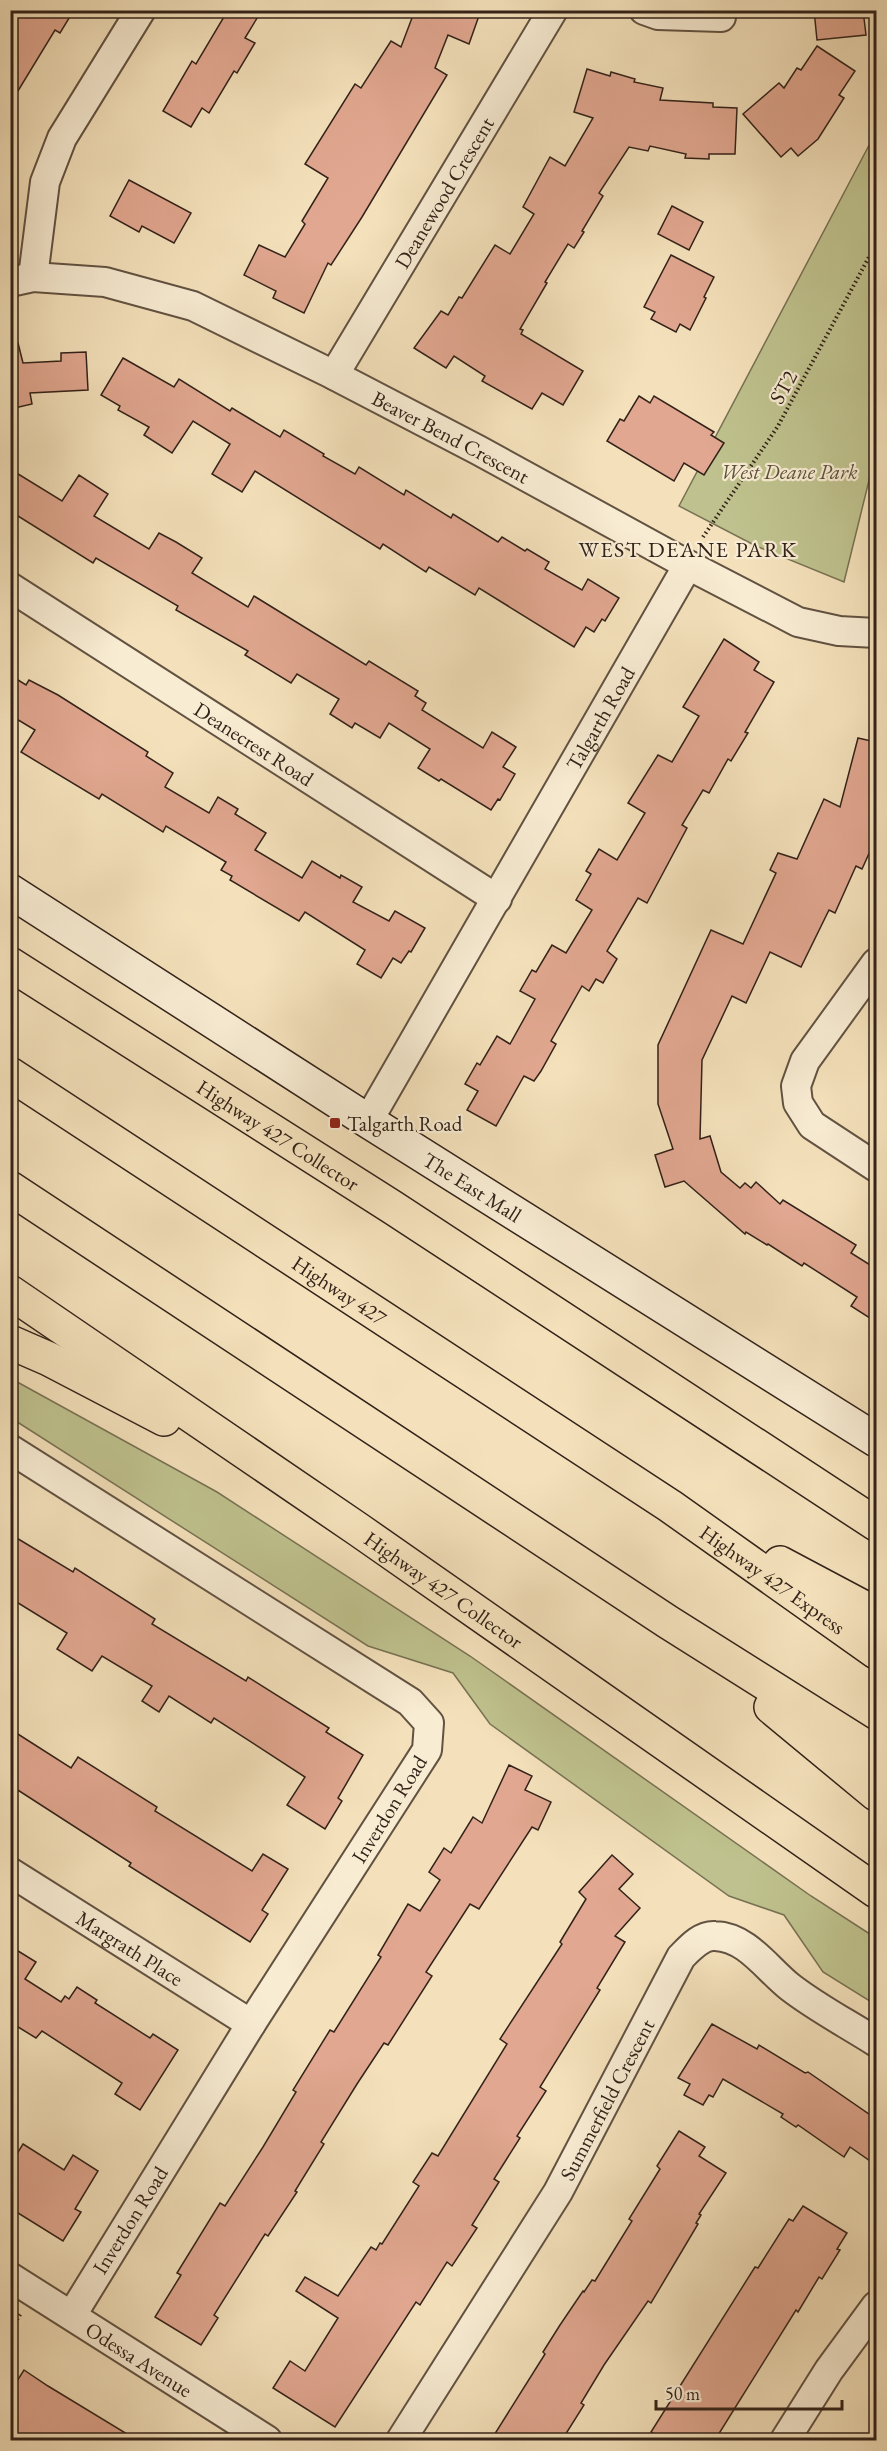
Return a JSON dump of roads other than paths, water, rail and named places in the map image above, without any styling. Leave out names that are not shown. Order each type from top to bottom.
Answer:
[{"type":"highway","name":"Highway 427 Collector","points":[[10,964],[392,1207],[876,1524]]},
{"type":"highway","name":"Highway 427","points":[[10,1074],[670,1506]]},
{"type":"highway","points":[[10,1188],[668,1622],[876,1753]]},
{"type":"highway","name":"Highway 427 Collector","points":[[10,1292],[358,1530],[876,1891]]},
{"type":"highway","points":[[10,1342],[132,1401],[358,1530]]},
{"type":"highway","points":[[670,1506],[876,1614]]},
{"type":"highway","name":"Highway 427 Express","points":[[670,1506],[876,1652]]},
{"type":"highway","points":[[668,1622],[876,1794]]},
{"type":"main road","name":"The East Mall","points":[[10,891],[369,1121],[876,1440]]},
{"type":"street","points":[[22,280],[45,182],[62,138],[141,10]]},
{"type":"street","name":"Deanewood Crescent","points":[[334,375],[553,10]]},
{"type":"street","points":[[644,10],[658,15],[721,17]]},
{"type":"street","name":"Beaver Bend Crescent","points":[[22,280],[105,282],[193,306],[334,375],[478,450],[688,565],[798,622],[839,631],[876,633]]},
{"type":"street","name":"Talgarth Road","points":[[369,1121],[688,565]]},
{"type":"street","name":"Deanecrest Road","points":[[10,587],[497,899]]},
{"type":"street","points":[[876,963],[805,1061],[796,1086],[798,1103],[812,1125],[876,1167]]},
{"type":"street","name":"Inverdon Road","points":[[10,1449],[410,1702],[429,1723],[427,1750],[251,2024],[72,2315]]},
{"type":"street","name":"Margrath Place","points":[[10,1872],[251,2024]]},
{"type":"street","name":"Summerfield Crescent","points":[[401,2440],[558,2192],[681,1957],[696,1943],[712,1935],[728,1937],[754,1954],[790,1987],[876,2043]]},
{"type":"street","name":"Odessa Avenue","points":[[10,2277],[267,2440]]},
{"type":"street","points":[[786,2440],[829,2370],[876,2306]]},
{"type":"place","name":"Talgarth Road","points":[[335,1123]]},
{"type":"district","name":"WEST DEANE PARK","points":[[688,549]]},
{"type":"park label","name":"West Deane Park","points":[[789,471]]}]
